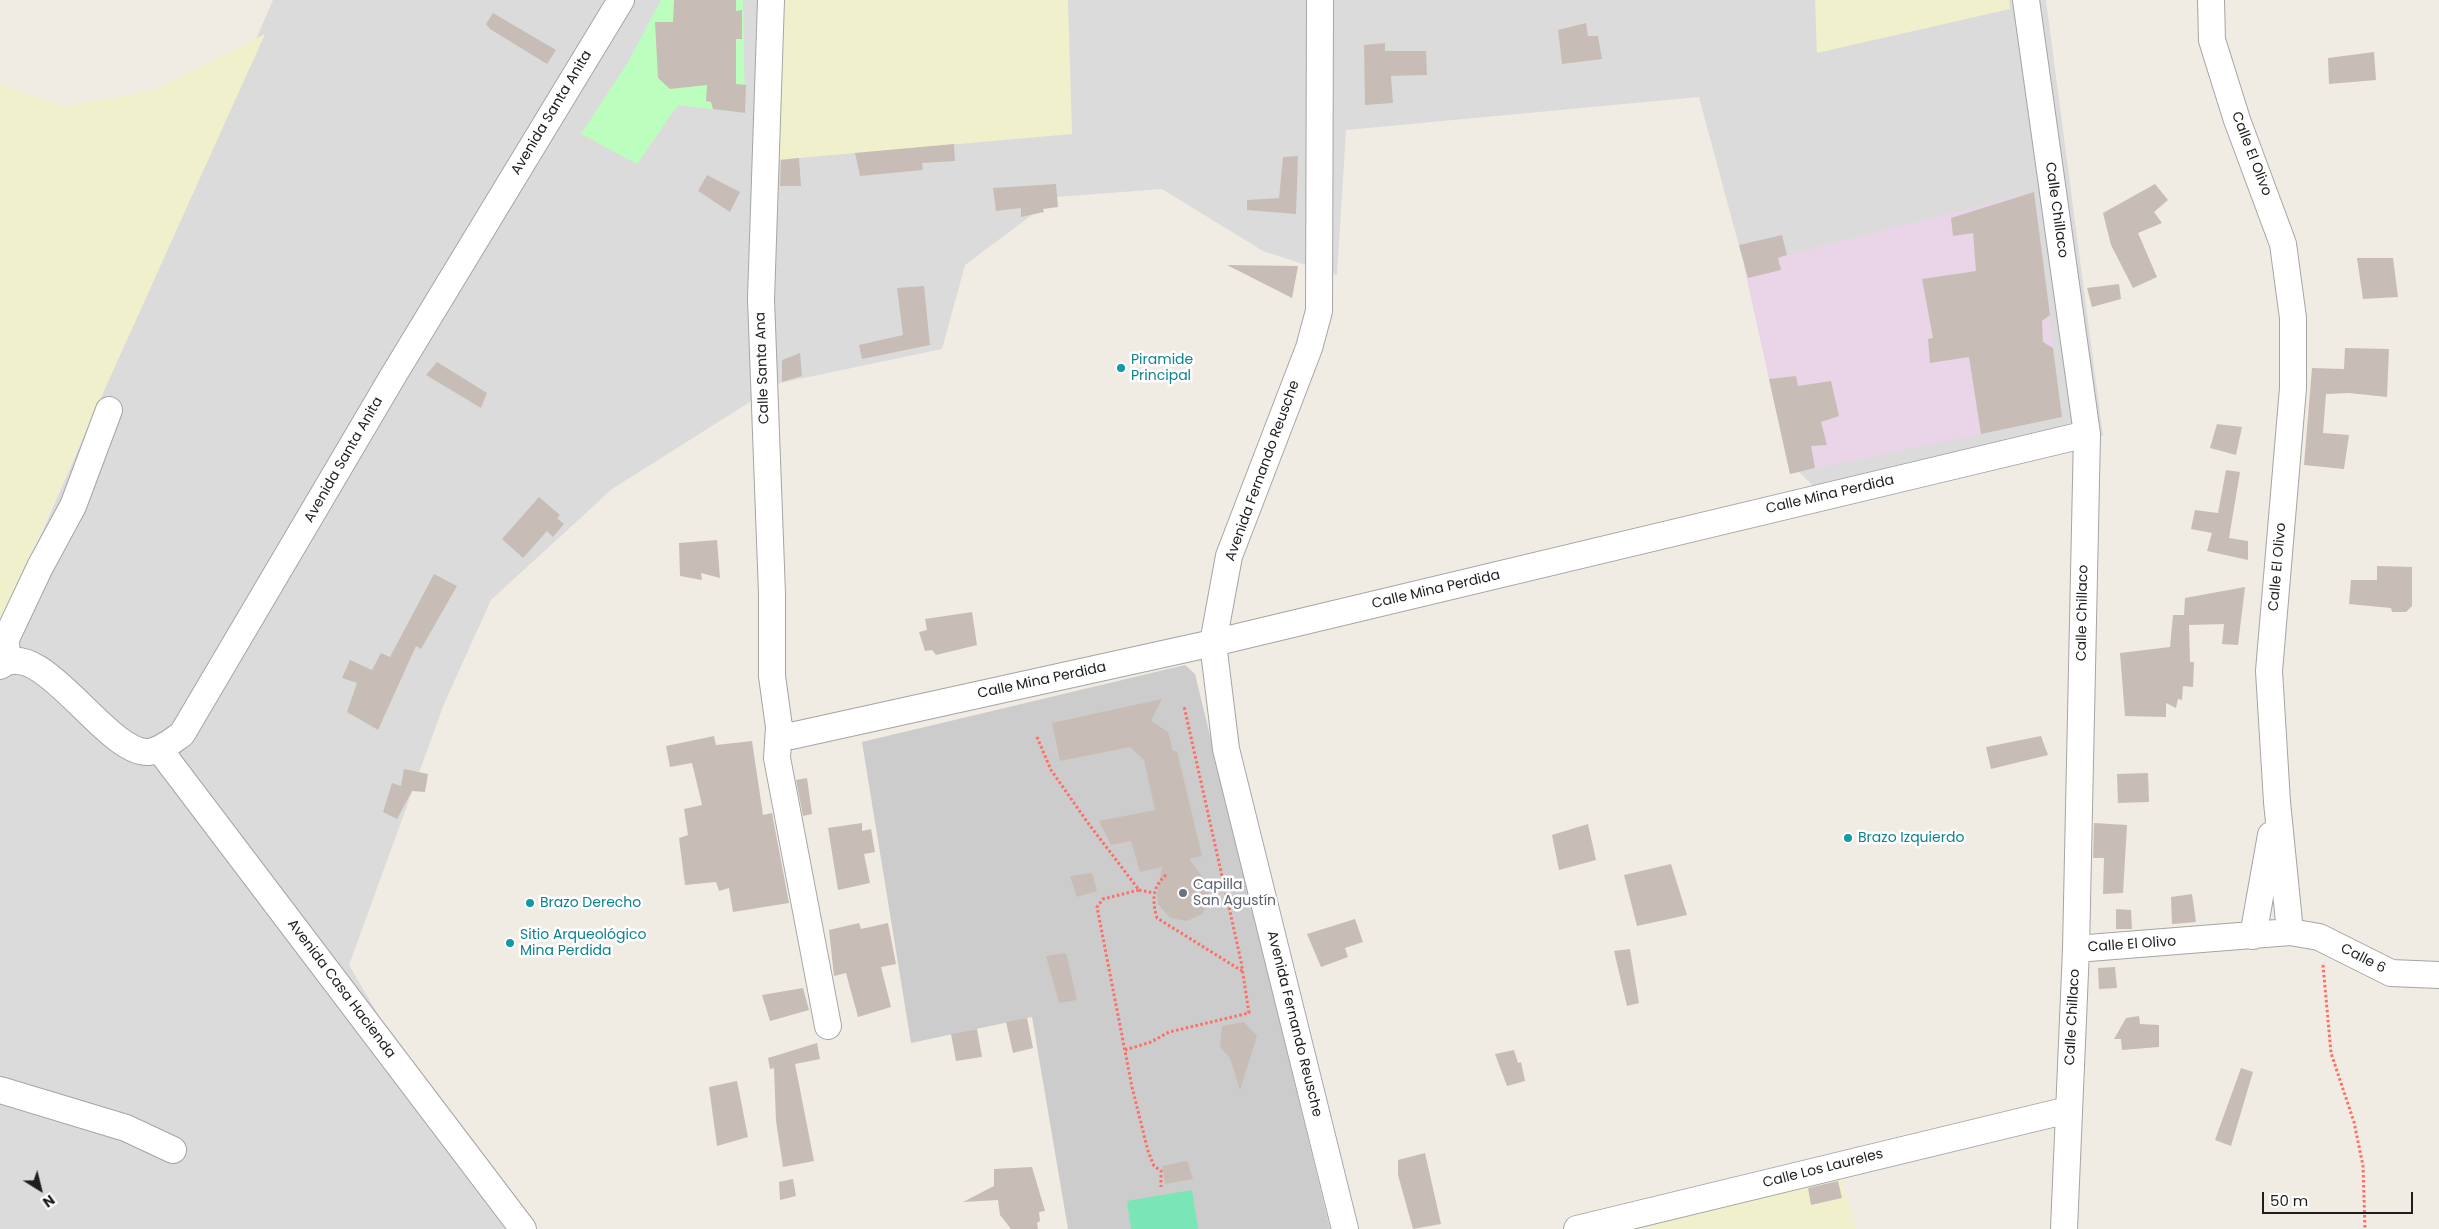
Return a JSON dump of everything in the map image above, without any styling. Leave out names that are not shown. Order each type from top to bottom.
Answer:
[{"type":"street","name":"Avenida Santa Anita","points":[[158,749],[182,734],[190,722],[398,368],[621,0]]},
{"type":"street","name":"Calle Santa Ana","points":[[771,0],[761,299],[772,594],[772,676],[782,730],[777,758],[828,1026]]},
{"type":"street","name":"Avenida Fernando Reusche","points":[[1320,0],[1319,310],[1309,348],[1229,556],[1214,643],[1226,749],[1345,1229]]},
{"type":"street","name":"Calle Chillaco","points":[[2026,0],[2087,434],[2076,949],[2064,1229]]},
{"type":"street","name":"Calle El Olivo","points":[[2076,949],[2290,932],[2277,802],[2269,671],[2293,388],[2293,318],[2284,244],[2237,120],[2212,40],[2211,0]]},
{"type":"street","points":[[110,410],[73,506],[40,567],[6,639],[2,659],[21,660],[37,667],[114,735],[136,749],[147,752],[158,749]]},
{"type":"street","name":"Calle Mina Perdida","points":[[782,730],[791,736],[1214,643],[2087,434]]},
{"type":"street","name":"Avenida Casa Hacienda","points":[[158,749],[523,1229]]},
{"type":"street","points":[[2253,936],[2277,802]]},
{"type":"street","name":"Calle 6","points":[[2290,932],[2319,937],[2391,973],[2439,975]]},
{"type":"street","points":[[0,1090],[126,1128],[173,1150]]},
{"type":"street","name":"Calle Los Laureles","points":[[1577,1229],[2068,1110]]},
{"type":"path","points":[[1125,1050],[1151,1042],[1169,1032],[1249,1013],[1242,971],[1184,706]]},
{"type":"path","points":[[1037,737],[1051,770],[1088,823],[1139,890]]},
{"type":"path","points":[[1166,875],[1159,881],[1154,892],[1154,906],[1157,918],[1242,971]]},
{"type":"path","points":[[1154,892],[1139,890],[1103,899],[1097,907],[1132,1087],[1148,1151],[1154,1166],[1161,1171],[1162,1188]]},
{"type":"path","points":[[2319,937],[2331,1053],[2354,1122],[2363,1166],[2365,1229]]},
{"type":"shaded area","points":[[273,0],[2046,0],[2103,436],[1836,508],[1800,473],[1699,97],[1346,130],[1337,275],[1263,251],[1162,189],[1056,197],[965,265],[942,349],[780,383],[612,489],[491,600],[444,704],[349,965],[505,1229],[0,1229],[0,630]]},
{"type":"shaded area","points":[[2034,192],[2062,417],[1790,474],[1744,266]]},
{"type":"shaded area","points":[[1185,665],[1195,674],[1330,1229],[1068,1229],[1032,1017],[911,1043],[862,742]]},
{"type":"green space","points":[[661,0],[743,0],[745,113],[678,105],[637,164],[581,134],[628,62]]},
{"type":"green space","points":[[783,0],[1068,0],[1072,134],[776,160]]},
{"type":"green space","points":[[1815,0],[2009,0],[2010,9],[1817,53]]},
{"type":"green space","points":[[265,34],[2,617],[0,615],[0,84],[63,107],[155,90]]},
{"type":"green space","points":[[1839,1170],[1857,1229],[1650,1229],[1647,1219]]},
{"type":"green space","points":[[1192,1190],[1198,1229],[1131,1229],[1127,1201]]},
{"type":"building","points":[[674,0],[736,0],[736,11],[742,10],[742,39],[736,39],[736,84],[746,85],[745,113],[713,109],[711,102],[706,101],[707,85],[670,89],[658,78],[655,22],[673,22]]},
{"type":"building","points":[[493,13],[556,50],[547,64],[490,29],[486,24]]},
{"type":"building","points":[[1586,23],[1588,36],[1598,36],[1602,59],[1562,64],[1558,30]]},
{"type":"building","points":[[1385,43],[1385,51],[1426,51],[1427,75],[1391,76],[1393,103],[1365,105],[1364,45]]},
{"type":"building","points":[[2374,52],[2376,80],[2329,84],[2328,58]]},
{"type":"building","points":[[954,144],[955,161],[922,163],[923,170],[860,176],[855,153]]},
{"type":"building","points":[[1298,156],[1296,214],[1247,210],[1247,200],[1279,198],[1283,157]]},
{"type":"building","points":[[799,158],[801,186],[780,186],[781,160]]},
{"type":"building","points":[[707,175],[740,192],[730,212],[698,191]]},
{"type":"building","points":[[1056,184],[1058,207],[1043,209],[1044,212],[1021,217],[1021,208],[996,211],[993,188]]},
{"type":"building","points":[[2155,184],[2168,200],[2154,212],[2162,223],[2138,233],[2157,277],[2133,288],[2111,245],[2103,213]]},
{"type":"building","points":[[2034,192],[2050,315],[2042,321],[2043,342],[2053,348],[2062,417],[1981,434],[1969,357],[1930,363],[1928,339],[1933,338],[1922,279],[1976,271],[1973,233],[1953,236],[1951,218]]},
{"type":"building","points":[[1782,235],[1787,255],[1778,258],[1781,270],[1748,278],[1739,245]]},
{"type":"building","points":[[2357,258],[2393,258],[2398,297],[2363,299]]},
{"type":"building","points":[[1227,265],[1298,266],[1292,298]]},
{"type":"building","points":[[2119,284],[2121,299],[2092,307],[2087,288]]},
{"type":"building","points":[[924,286],[930,345],[862,359],[859,345],[903,335],[897,288]]},
{"type":"building","points":[[2345,348],[2389,349],[2387,397],[2349,393],[2326,394],[2323,433],[2349,435],[2344,469],[2304,465],[2312,368],[2344,369]]},
{"type":"building","points":[[800,353],[802,376],[782,382],[782,360]]},
{"type":"building","points":[[437,362],[487,393],[481,408],[426,375]]},
{"type":"building","points":[[1796,376],[1798,386],[1831,381],[1839,416],[1821,422],[1827,445],[1811,446],[1815,468],[1790,474],[1769,379]]},
{"type":"building","points":[[2217,424],[2242,427],[2236,455],[2210,448]]},
{"type":"building","points":[[2226,470],[2240,472],[2229,538],[2248,541],[2248,560],[2207,551],[2212,533],[2191,529],[2195,510],[2218,513]]},
{"type":"building","points":[[539,497],[560,515],[557,518],[564,524],[553,537],[547,531],[523,558],[502,539]]},
{"type":"building","points":[[717,540],[720,578],[701,573],[702,580],[680,576],[679,543]]},
{"type":"building","points":[[2377,566],[2412,567],[2412,606],[2406,612],[2392,612],[2391,608],[2349,604],[2351,580],[2377,580]]},
{"type":"building","points":[[434,574],[457,586],[421,649],[416,646],[378,730],[347,712],[357,683],[342,678],[350,660],[372,670],[381,653],[390,657]]},
{"type":"building","points":[[2245,587],[2238,645],[2222,644],[2224,624],[2189,625],[2190,662],[2194,662],[2193,687],[2183,686],[2182,700],[2178,699],[2176,708],[2166,703],[2166,717],[2125,716],[2120,653],[2170,647],[2173,615],[2184,615],[2185,598]]},
{"type":"building","points":[[972,612],[977,645],[936,655],[932,650],[925,651],[919,632],[927,630],[925,619]]},
{"type":"building","points":[[1162,699],[1151,721],[1168,732],[1173,751],[1177,751],[1202,856],[1189,859],[1207,883],[1210,898],[1202,914],[1187,921],[1170,918],[1158,904],[1157,895],[1162,867],[1140,872],[1131,841],[1111,845],[1099,821],[1155,810],[1144,760],[1130,747],[1060,761],[1052,723]]},
{"type":"building","points":[[714,736],[716,745],[752,741],[763,815],[772,813],[789,903],[733,912],[729,888],[719,891],[716,882],[685,885],[679,838],[688,835],[684,809],[702,805],[692,763],[670,767],[666,746]]},
{"type":"building","points":[[2041,736],[2048,755],[1991,769],[1986,747]]},
{"type":"building","points":[[404,769],[428,774],[425,792],[412,791],[397,819],[383,812],[392,783],[401,786]]},
{"type":"building","points":[[2148,773],[2149,802],[2118,803],[2117,774]]},
{"type":"building","points":[[807,778],[812,814],[803,816],[796,780]]},
{"type":"building","points":[[862,823],[862,831],[871,829],[875,852],[864,854],[870,883],[838,890],[828,828]]},
{"type":"building","points":[[2094,823],[2127,825],[2123,893],[2103,894],[2104,858],[2093,858]]},
{"type":"building","points":[[1588,824],[1596,860],[1559,870],[1552,835]]},
{"type":"building","points":[[1671,864],[1687,915],[1637,926],[1624,875]]},
{"type":"building","points":[[1092,873],[1097,891],[1077,897],[1070,876]]},
{"type":"building","points":[[2192,894],[2196,922],[2172,924],[2171,897]]},
{"type":"building","points":[[2116,909],[2131,910],[2132,929],[2116,929]]},
{"type":"building","points":[[1355,919],[1363,942],[1345,948],[1348,957],[1321,967],[1307,934]]},
{"type":"building","points":[[859,923],[861,929],[888,923],[896,964],[881,967],[891,1007],[858,1017],[846,973],[834,976],[829,930]]},
{"type":"building","points":[[1630,949],[1639,1003],[1627,1006],[1614,951]]},
{"type":"building","points":[[1066,953],[1077,1000],[1059,1003],[1046,956]]},
{"type":"building","points":[[2115,967],[2117,988],[2099,989],[2098,968]]},
{"type":"building","points":[[803,988],[809,1010],[770,1021],[762,995]]},
{"type":"building","points":[[2139,1016],[2140,1024],[2159,1025],[2159,1047],[2122,1050],[2121,1039],[2114,1039],[2126,1018]]},
{"type":"building","points":[[1027,1018],[1033,1048],[1013,1053],[1006,1022]]},
{"type":"building","points":[[1244,1022],[1257,1036],[1240,1090],[1230,1058],[1220,1047],[1222,1026]]},
{"type":"building","points":[[977,1029],[982,1057],[956,1061],[951,1034]]},
{"type":"building","points":[[817,1043],[820,1059],[795,1064],[814,1161],[783,1167],[776,1121],[774,1068],[770,1069],[768,1058]]},
{"type":"building","points":[[1514,1050],[1518,1063],[1521,1062],[1525,1081],[1507,1086],[1495,1054]]},
{"type":"building","points":[[2241,1068],[2253,1072],[2231,1146],[2215,1140]]},
{"type":"building","points":[[737,1081],[748,1137],[717,1146],[709,1087]]},
{"type":"building","points":[[1425,1153],[1441,1224],[1413,1229],[1398,1175],[1398,1160]]},
{"type":"building","points":[[1187,1161],[1193,1179],[1165,1184],[1162,1166]]},
{"type":"building","points":[[1032,1167],[1045,1211],[1039,1212],[1040,1221],[1037,1223],[1038,1229],[1011,1229],[1000,1215],[998,1200],[963,1202],[994,1186],[994,1169]]},
{"type":"building","points":[[793,1179],[796,1196],[780,1200],[779,1182]]},
{"type":"building","points":[[1838,1181],[1842,1198],[1811,1205],[1808,1188]]},
{"type":"place","name":"Piramide Principal","points":[[1121,368]]},
{"type":"place","name":"Brazo Izquierdo","points":[[1848,838]]},
{"type":"place","name":"Capilla San Agustín","points":[[1183,893]]},
{"type":"place","name":"Brazo Derecho","points":[[530,903]]},
{"type":"place","name":"Sitio Arqueológico Mina Perdida","points":[[510,943]]}]
